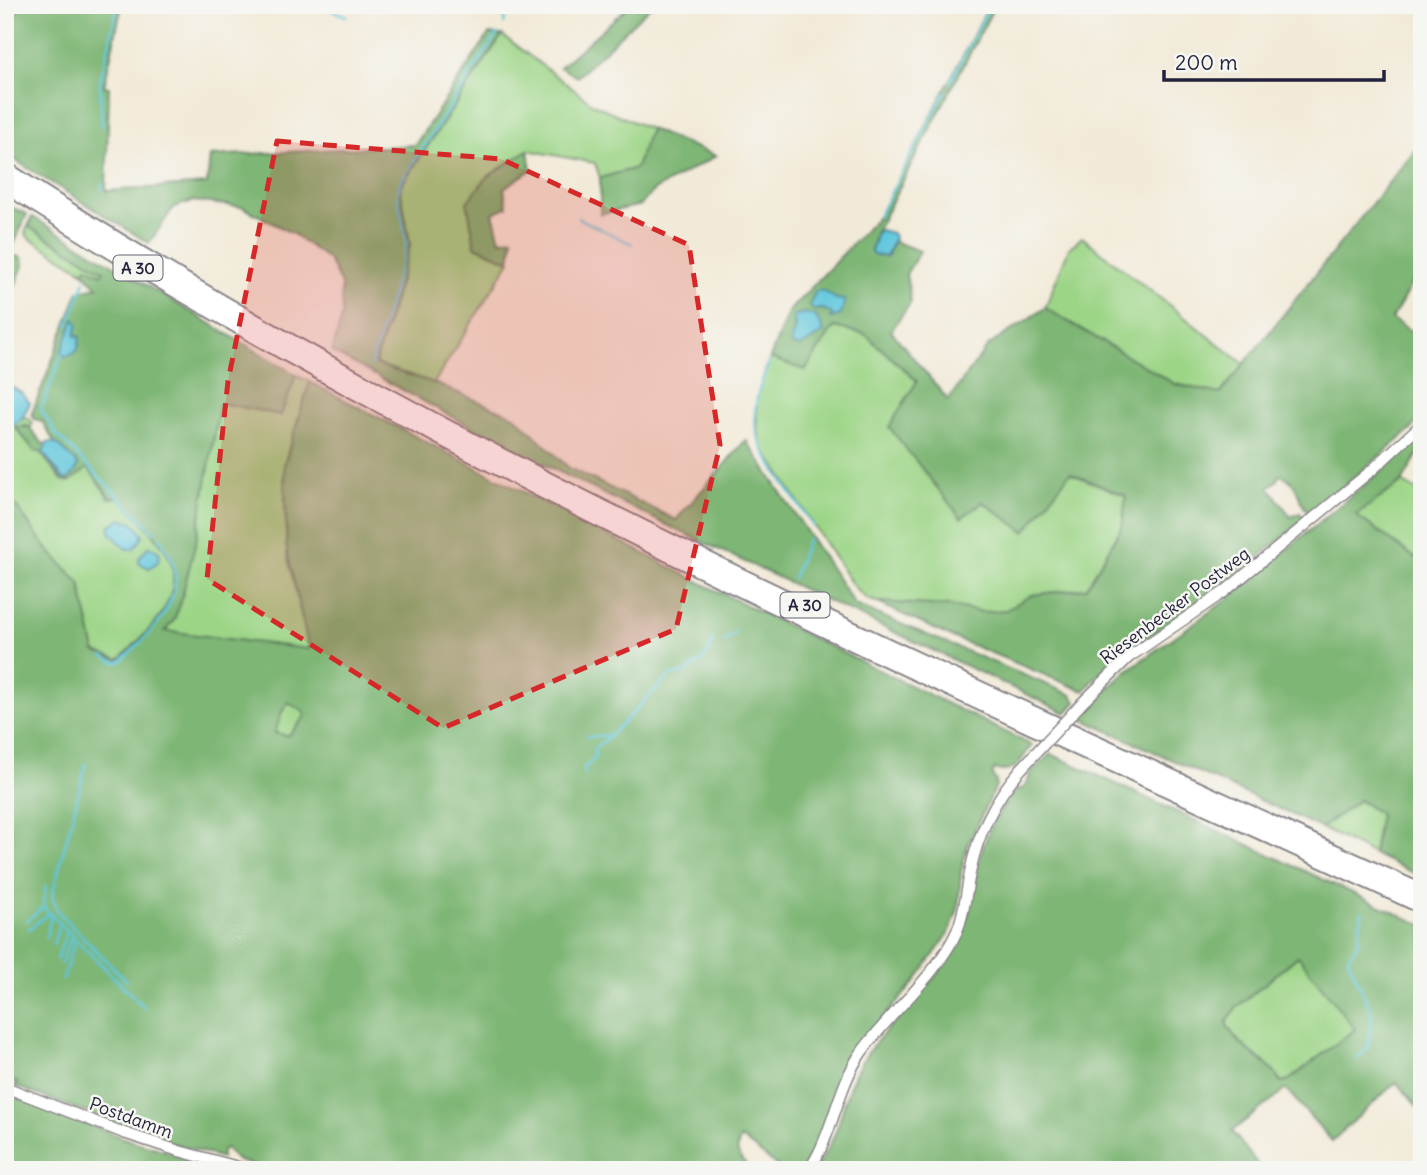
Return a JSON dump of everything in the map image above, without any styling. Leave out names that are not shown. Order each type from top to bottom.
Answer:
[{"type":"highway","points":[[5,163],[25,191],[5,198]]},
{"type":"highway","name":"A 30","points":[[5,169],[25,191]]},
{"type":"highway","name":"A 30","points":[[5,185],[25,191],[323,360],[581,496],[865,634],[1422,892]]},
{"type":"highway","name":"A 30","points":[[53,207],[147,274],[317,372],[569,505],[854,643],[1422,906]]},
{"type":"street","name":"Riesenbecker Postweg","points":[[809,1170],[827,1135],[850,1073],[861,1053],[952,942],[962,915],[979,835],[1010,782],[1081,704],[1129,657],[1224,592],[1372,470],[1422,424]]},
{"type":"street","name":"Postdamm","points":[[5,1087],[179,1152],[249,1170]]},
{"type":"highlighted area","points":[[277,141],[501,159],[689,245],[720,445],[676,629],[443,728],[207,579],[228,381]]},
{"type":"green space","points":[[23,5],[122,5],[104,86],[109,87],[106,191],[207,184],[210,156],[415,145],[489,34],[502,35],[400,187],[410,245],[375,364],[434,383],[515,416],[569,468],[676,520],[746,440],[855,605],[1072,695],[1076,702],[1066,713],[671,527],[499,442],[332,352],[342,316],[341,284],[328,259],[293,234],[243,207],[193,201],[174,207],[149,243],[18,162],[5,152],[5,22]]},
{"type":"green space","points":[[630,5],[652,5],[577,77],[560,67]]},
{"type":"green space","points":[[989,5],[995,5],[875,234],[871,251],[888,256],[893,241],[920,251],[906,274],[911,302],[891,331],[948,400],[988,346],[1045,308],[1175,384],[1220,394],[1422,141],[1422,265],[1392,319],[1422,338],[1422,414],[1412,429],[1311,514],[1306,510],[1291,482],[1279,475],[1277,481],[1269,487],[1291,517],[1300,513],[1305,519],[1203,603],[1181,619],[1146,637],[1103,670],[1084,691],[947,635],[876,602],[950,606],[983,612],[1006,610],[1032,595],[1086,588],[1122,527],[1126,496],[1070,473],[1025,532],[983,502],[961,518],[889,427],[917,381],[865,334],[834,327],[805,370],[770,358],[788,312],[879,216]]},
{"type":"green space","points":[[502,35],[593,104],[650,129],[636,168],[600,178],[595,163],[528,150],[487,177],[475,246],[510,261],[434,383],[375,364],[410,245],[400,187]]},
{"type":"green space","points":[[650,129],[716,156],[654,190],[641,205],[600,214],[600,178],[636,168]]},
{"type":"green space","points":[[528,150],[531,170],[504,188],[507,207],[493,213],[500,240],[513,238],[510,261],[475,246],[467,202],[487,177]]},
{"type":"green space","points":[[5,205],[27,214],[11,251],[5,252]]},
{"type":"green space","points":[[32,217],[29,227],[104,271],[102,274],[87,268],[84,271],[29,238],[25,233]]},
{"type":"green space","points":[[33,217],[296,375],[281,415],[220,403],[196,541],[181,601],[174,620],[165,631],[309,649],[287,552],[284,465],[310,382],[707,586],[1032,745],[1012,769],[995,769],[992,775],[996,786],[968,844],[961,872],[958,909],[949,933],[914,983],[849,1057],[822,1133],[802,1170],[782,1170],[741,1138],[737,1147],[739,1156],[752,1170],[271,1170],[238,1161],[225,1148],[222,1150],[222,1158],[123,1129],[14,1086],[18,1083],[5,1078],[5,491],[47,549],[80,583],[95,652],[119,660],[158,618],[166,606],[174,579],[169,556],[163,547],[119,497],[110,498],[88,468],[69,482],[62,480],[40,452],[35,451],[15,427],[29,427],[43,444],[54,442],[42,421],[34,419],[32,413],[79,291],[98,287],[80,269],[84,271],[87,267],[101,274],[104,271],[29,227]],"holes":[[[288,702],[304,712],[305,717],[288,736],[275,733]]]},
{"type":"green space","points":[[1082,237],[1244,364],[1220,394],[1175,384],[1045,308],[1069,248]]},
{"type":"green space","points":[[14,257],[22,257],[23,266],[5,309],[5,277]]},
{"type":"green space","points":[[834,327],[865,334],[917,381],[983,502],[1025,531],[1070,473],[1127,496],[1122,527],[1086,588],[1032,595],[1006,610],[983,612],[950,606],[876,602],[867,599],[854,587],[761,445],[756,410],[761,381],[770,358],[805,370]]},
{"type":"green space","points":[[296,375],[310,382],[284,465],[287,552],[310,650],[164,631],[174,620],[196,541],[220,402],[281,415]]},
{"type":"green space","points":[[27,417],[33,423],[30,429],[26,425],[15,427],[35,451],[40,452],[62,480],[69,482],[88,467],[109,498],[119,497],[149,529],[169,556],[174,579],[166,606],[149,630],[119,660],[95,652],[80,583],[47,549],[5,491],[5,423],[9,425]]},
{"type":"green space","points":[[1420,434],[1422,447],[1402,482],[1356,515],[1422,563],[1422,877],[1373,854],[1380,814],[1359,800],[1321,828],[1078,717],[1125,672],[1225,601],[1393,461]]},
{"type":"green space","points":[[1402,482],[1422,494],[1422,548],[1415,558],[1355,515]]},
{"type":"green space","points":[[288,702],[304,712],[305,717],[288,736],[275,733],[281,713]]},
{"type":"green space","points":[[1051,754],[1422,925],[1422,1112],[1396,1082],[1332,1141],[1286,1089],[1232,1131],[1262,1170],[814,1170],[833,1139],[861,1062],[938,973],[957,942],[968,914],[978,865],[988,835],[1009,798],[1016,790],[1024,788],[1029,774]],"holes":[[[1298,956],[1355,1029],[1289,1080],[1281,1082],[1269,1066],[1239,1041],[1226,1023],[1236,1008]]]},
{"type":"green space","points":[[1358,800],[1380,814],[1373,854],[1321,828]]},
{"type":"green space","points":[[1298,956],[1356,1029],[1289,1080],[1281,1082],[1269,1066],[1239,1041],[1226,1023],[1236,1008]]},
{"type":"green space","points":[[5,1093],[132,1141],[232,1170],[5,1170]]},
{"type":"water","points":[[880,230],[892,233],[894,238],[886,257],[871,251]]},
{"type":"water","points":[[820,290],[836,299],[845,300],[841,315],[831,318],[832,314],[824,309],[813,310],[810,304],[816,291]]},
{"type":"water","points":[[804,313],[816,316],[824,332],[800,347],[793,345],[791,341],[795,327],[793,316]]},
{"type":"water","points":[[74,319],[78,323],[75,336],[80,336],[79,344],[75,353],[65,356],[61,353]]},
{"type":"water","points":[[5,383],[23,394],[30,403],[21,420],[15,424],[5,421]]},
{"type":"water","points":[[47,443],[59,445],[78,464],[74,474],[65,480],[43,453]]},
{"type":"water","points":[[121,519],[132,522],[143,534],[133,549],[126,549],[111,534],[109,526]]},
{"type":"water","points":[[148,547],[160,553],[158,562],[149,568],[139,563],[139,558]]},
{"type":"waterway","points":[[102,127],[100,82],[118,5]]},
{"type":"waterway","points":[[320,5],[346,16]]},
{"type":"waterway","points":[[496,5],[505,20],[504,23]]},
{"type":"waterway","points":[[950,82],[990,5]]},
{"type":"waterway","points":[[371,365],[406,247],[399,199],[400,183],[497,34]]},
{"type":"waterway","points":[[878,217],[945,92]]},
{"type":"waterway","points":[[102,184],[102,189]]},
{"type":"waterway","points":[[578,218],[632,244]]},
{"type":"waterway","points":[[68,325],[85,281]]},
{"type":"waterway","points":[[62,354],[41,410],[57,435],[154,532]]},
{"type":"waterway","points":[[770,360],[756,406],[757,434],[774,468],[813,526]]},
{"type":"waterway","points":[[103,656],[120,662],[151,631],[168,606],[175,578],[172,560],[160,538]]},
{"type":"waterway","points":[[793,578],[808,539]]},
{"type":"waterway","points":[[724,641],[737,632]]},
{"type":"waterway","points":[[585,775],[584,768],[595,758],[594,748],[608,738],[669,676],[684,673],[701,662],[713,639]]},
{"type":"waterway","points":[[587,737],[611,735]]},
{"type":"waterway","points":[[86,764],[52,896],[57,911],[127,981]]},
{"type":"waterway","points":[[46,886],[43,902],[45,909],[145,1008]]},
{"type":"waterway","points":[[27,921],[43,907]]},
{"type":"waterway","points":[[1357,1059],[1368,1047],[1372,1014],[1348,959],[1358,941],[1362,912]]},
{"type":"waterway","points":[[29,929],[48,914]]},
{"type":"waterway","points":[[46,937],[51,917]]},
{"type":"waterway","points":[[53,944],[59,927]]},
{"type":"waterway","points":[[57,960],[66,933]]},
{"type":"waterway","points":[[61,964],[71,938]]},
{"type":"waterway","points":[[63,979],[75,940]]}]
